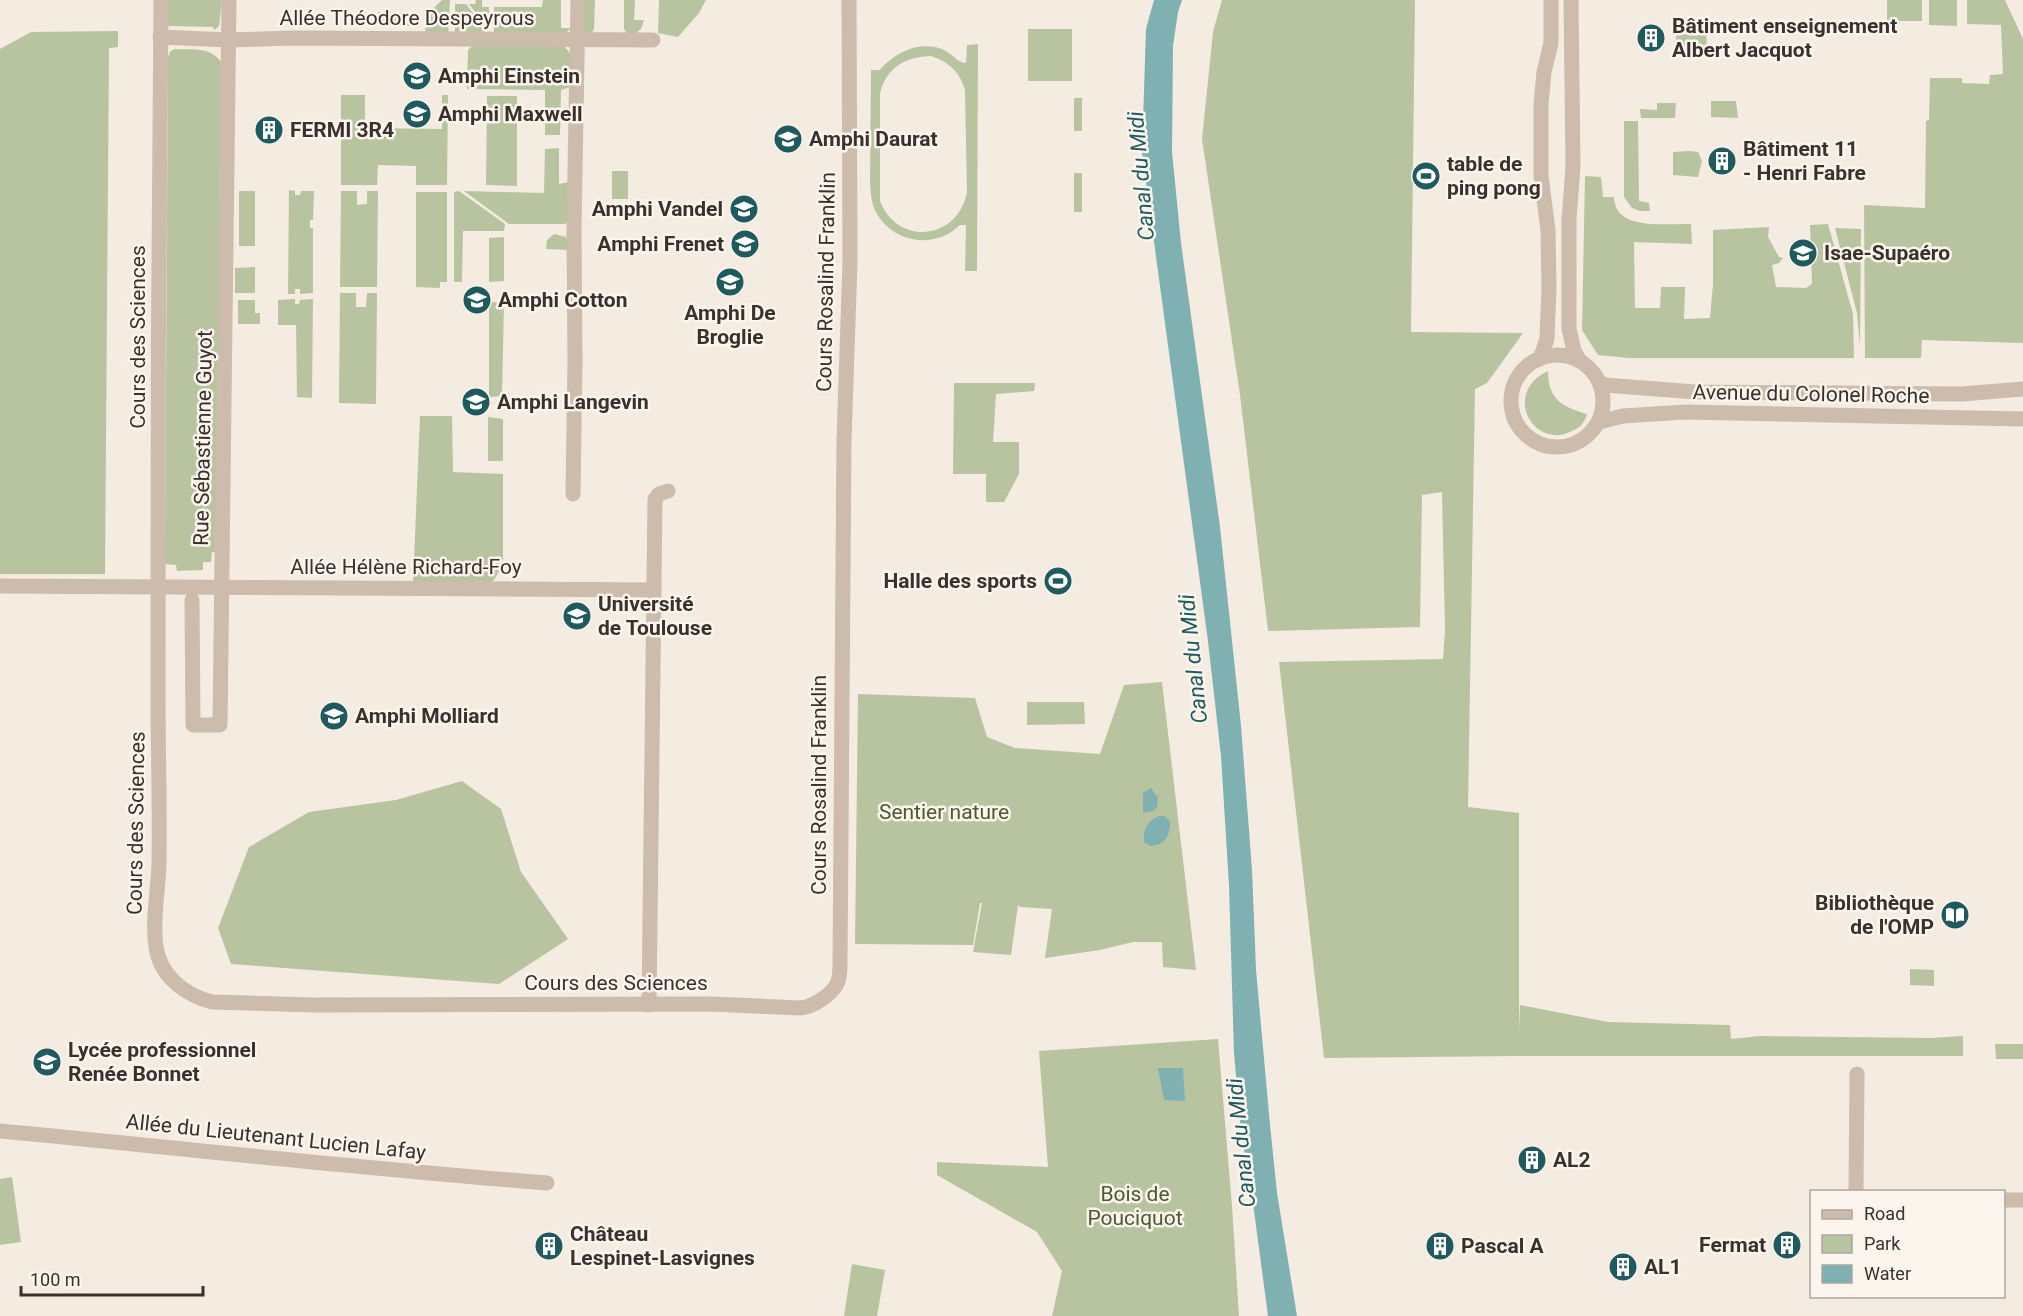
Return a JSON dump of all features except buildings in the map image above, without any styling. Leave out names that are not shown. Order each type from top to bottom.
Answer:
[{"type":"street","name":"Cours des Sciences","points":[[161,0],[157,586],[159,865],[156,948],[167,973],[183,990],[196,998],[212,1002],[314,1005],[711,1004],[800,1008],[825,997]]},
{"type":"street","name":"Rue Sébastienne Guyot","points":[[192,600],[193,725],[220,725],[229,0]]},
{"type":"street","points":[[573,494],[578,0]]},
{"type":"street","name":"Cours Rosalind Franklin","points":[[825,997],[838,983],[840,964],[843,492],[850,279],[849,0]]},
{"type":"street","points":[[1540,359],[1547,339],[1549,288],[1548,230],[1541,176],[1541,104],[1544,72],[1551,43],[1551,0]]},
{"type":"street","points":[[1571,0],[1573,156],[1569,219],[1569,329],[1574,351],[1599,382],[1604,404],[1599,422],[1587,437],[1570,446],[1542,445],[1523,432],[1515,419],[1512,410],[1512,391],[1520,374],[1540,359],[1562,355],[1580,361]]},
{"type":"street","name":"Allée Théodore Despeyrous","points":[[160,37],[228,40],[293,38],[653,40]]},
{"type":"street","name":"Avenue du Colonel Roche","points":[[1599,382],[1605,385],[1695,392],[1962,394],[2023,389]]},
{"type":"street","name":"Avenue du Colonel Roche","points":[[1599,422],[1623,416],[1685,412],[2023,419]]},
{"type":"street","points":[[649,1005],[654,499],[668,491]]},
{"type":"street","name":"Allée Hélène Richard-Foy","points":[[0,586],[654,590]]},
{"type":"street","points":[[1856,1190],[1857,1074]]},
{"type":"street","name":"Allée du Lieutenant Lucien Lafay","points":[[0,1131],[409,1172],[547,1183]]},
{"type":"street","points":[[2005,1200],[2023,1200]]},
{"type":"green space","points":[[168,0],[222,0],[219,26],[214,30],[213,27],[168,26]]},
{"type":"green space","points":[[442,0],[450,0],[448,35],[425,34],[426,16]]},
{"type":"green space","points":[[476,0],[482,0],[482,7],[489,7],[489,30],[469,4],[475,4]]},
{"type":"green space","points":[[543,0],[561,0],[561,28],[571,28],[567,32],[494,32],[494,7],[542,7]]},
{"type":"green space","points":[[581,0],[595,0],[594,29],[591,34],[585,35]]},
{"type":"green space","points":[[624,0],[635,0],[634,20],[644,20],[641,29],[634,35],[627,34],[624,29]]},
{"type":"green space","points":[[659,0],[706,0],[699,13],[678,37],[658,33]]},
{"type":"green space","points":[[1222,0],[1415,0],[1411,332],[1523,333],[1487,383],[1475,389],[1468,807],[1519,813],[1519,1031],[1520,1005],[1608,1022],[1730,1025],[1731,1039],[1760,1036],[1931,1038],[1963,1036],[1963,1056],[1324,1058],[1279,662],[1443,659],[1445,631],[1442,492],[1422,495],[1420,627],[1268,631],[1240,395],[1202,139],[1213,32]]},
{"type":"green space","points":[[1887,0],[1922,0],[1922,21],[1887,21]]},
{"type":"green space","points":[[1929,0],[1957,0],[1957,26],[1929,25]]},
{"type":"green space","points":[[1967,0],[2005,0],[2023,39],[2023,343],[1922,340],[1921,358],[1865,358],[1864,205],[1925,208],[1926,121],[1929,120],[1930,78],[1962,78],[1962,83],[1989,84],[1990,75],[2003,74],[2001,25],[1967,24]]},
{"type":"green space","points":[[455,4],[466,4],[486,30],[485,35],[455,35]]},
{"type":"green space","points":[[378,12],[410,13],[410,26],[378,25]]},
{"type":"green space","points":[[1676,27],[1706,29],[1707,53],[1676,53]]},
{"type":"green space","points":[[1028,29],[1072,29],[1072,81],[1028,81]]},
{"type":"green space","points":[[118,31],[118,47],[109,48],[105,574],[0,574],[0,49],[31,32]]},
{"type":"green space","points":[[978,44],[977,271],[965,271],[966,225],[960,225],[939,238],[915,240],[903,236],[892,231],[876,212],[872,202],[870,184],[871,70],[880,70],[893,58],[910,49],[928,46],[946,51],[960,62],[966,63],[967,45]],"holes":[[[922,57],[937,58],[957,73],[965,90],[967,192],[961,208],[952,220],[940,228],[927,232],[913,231],[900,226],[889,216],[880,201],[880,93],[887,76],[898,65]]]},
{"type":"green space","points":[[563,45],[570,53],[570,87],[561,90],[560,135],[545,135],[545,90],[467,89],[468,50],[472,46]]},
{"type":"green space","points":[[174,49],[206,51],[212,53],[221,62],[217,552],[212,552],[211,562],[203,562],[203,570],[177,571],[176,565],[165,564],[168,57]]},
{"type":"green space","points":[[341,95],[365,95],[365,128],[442,129],[442,95],[448,95],[447,185],[416,185],[416,166],[378,165],[377,185],[341,185]]},
{"type":"green space","points":[[487,96],[517,96],[517,186],[486,185]]},
{"type":"green space","points":[[1074,98],[1082,98],[1082,131],[1074,131]]},
{"type":"green space","points":[[1711,101],[1736,101],[1738,118],[1711,117]]},
{"type":"green space","points":[[1657,103],[1676,103],[1675,118],[1641,118],[1640,109],[1657,110]]},
{"type":"green space","points":[[1624,121],[1638,121],[1639,201],[1649,203],[1650,211],[1632,208],[1624,197]]},
{"type":"green space","points":[[559,148],[559,184],[569,182],[567,223],[509,224],[464,191],[544,193],[545,149]]},
{"type":"green space","points":[[1673,152],[1698,152],[1702,161],[1698,177],[1673,175]]},
{"type":"green space","points":[[612,171],[628,171],[628,199],[612,199]]},
{"type":"green space","points":[[1074,173],[1082,173],[1082,212],[1074,212]]},
{"type":"green space","points":[[1585,176],[1601,177],[1603,197],[1614,197],[1617,208],[1623,216],[1632,221],[1691,224],[1692,244],[1634,242],[1635,308],[1660,308],[1661,287],[1685,287],[1684,319],[1710,318],[1713,284],[1713,230],[1769,227],[1768,237],[1779,257],[1783,258],[1779,263],[1772,265],[1776,287],[1806,288],[1812,284],[1810,225],[1828,224],[1853,314],[1854,358],[1629,358],[1598,355],[1582,330]]},
{"type":"green space","points":[[289,190],[295,191],[295,195],[300,195],[301,191],[314,191],[313,220],[310,220],[310,228],[313,228],[313,293],[300,294],[300,289],[295,289],[295,294],[288,294]]},
{"type":"green space","points":[[239,191],[255,191],[255,246],[239,246]]},
{"type":"green space","points":[[341,191],[357,191],[357,205],[367,204],[367,191],[378,191],[377,287],[340,287]]},
{"type":"green space","points":[[459,191],[505,224],[504,231],[463,231],[462,282],[454,282],[454,192]]},
{"type":"green space","points":[[416,192],[447,192],[447,282],[440,282],[440,288],[416,287]]},
{"type":"green space","points":[[1835,228],[1861,229],[1860,346],[1857,313]]},
{"type":"green space","points":[[554,234],[566,237],[569,250],[546,249],[547,240]]},
{"type":"green space","points":[[504,237],[504,281],[489,282],[489,238]]},
{"type":"green space","points":[[255,267],[255,293],[235,293],[235,268]]},
{"type":"green space","points":[[340,293],[356,293],[356,307],[366,307],[367,293],[377,293],[376,404],[339,403]]},
{"type":"green space","points":[[295,299],[295,304],[299,304],[300,300],[313,299],[312,398],[297,397],[296,325],[278,325],[278,300]]},
{"type":"green space","points":[[238,300],[255,300],[255,313],[260,313],[260,324],[238,324]]},
{"type":"green space","points":[[489,302],[504,303],[502,396],[489,397]]},
{"type":"green space","points":[[1548,371],[1551,389],[1558,401],[1587,414],[1577,428],[1558,435],[1546,433],[1535,427],[1528,417],[1525,405],[1527,392],[1534,381]]},
{"type":"green space","points":[[954,383],[1035,383],[1034,391],[996,394],[993,442],[1019,442],[1019,474],[1004,502],[986,502],[986,474],[953,474]]},
{"type":"green space","points":[[420,416],[452,416],[453,472],[503,474],[503,559],[498,574],[488,586],[413,584]]},
{"type":"green space","points":[[488,417],[503,419],[503,461],[488,461]]},
{"type":"green space","name":"Sentier nature","points":[[1162,682],[1196,970],[1163,967],[1162,942],[1133,942],[1100,950],[1045,958],[1052,909],[1018,905],[1011,955],[973,952],[982,903],[980,903],[973,945],[855,944],[858,694],[975,698],[987,737],[1015,748],[1100,754],[1124,685]]},
{"type":"green space","points":[[1027,702],[1084,702],[1085,724],[1027,725]]},
{"type":"green space","points":[[462,781],[501,809],[521,872],[568,939],[499,984],[231,964],[218,928],[249,847],[309,812],[396,800]]},
{"type":"green space","points":[[1910,969],[1934,970],[1934,986],[1910,985]]},
{"type":"green space","name":"Bois de Pouciquot","points":[[1218,1039],[1239,1316],[1052,1316],[1062,1271],[1037,1232],[937,1175],[937,1162],[1048,1167],[1039,1051]]},
{"type":"green space","points":[[1995,1044],[2023,1044],[2023,1059],[1996,1059]]},
{"type":"green space","points":[[12,1177],[21,1242],[0,1245],[0,1179]]},
{"type":"green space","points":[[852,1264],[885,1270],[877,1316],[844,1316]]},
{"type":"water","points":[[1154,0],[1182,0],[1173,46],[1172,152],[1181,243],[1220,527],[1241,726],[1252,870],[1256,970],[1270,1125],[1277,1193],[1297,1316],[1268,1316],[1251,1188],[1241,1133],[1234,1053],[1229,885],[1221,756],[1208,641],[1142,153],[1146,29]]},
{"type":"water","points":[[1151,788],[1158,798],[1157,807],[1153,811],[1143,813],[1143,793]]},
{"type":"water","points":[[1165,816],[1170,821],[1169,830],[1163,842],[1150,846],[1144,842],[1145,829],[1151,820]]},
{"type":"water","points":[[1158,1068],[1183,1068],[1185,1101],[1164,1100]]},
{"type":"place","name":"Bâtiment enseignement Albert Jacquot","points":[[1651,38]]},
{"type":"place","name":"Amphi Einstein","points":[[417,76]]},
{"type":"place","name":"Amphi Maxwell","points":[[417,114]]},
{"type":"place","name":"FERMI 3R4","points":[[269,130]]},
{"type":"place","name":"Amphi Daurat","points":[[788,139]]},
{"type":"place","name":"Bâtiment 11 - Henri Fabre","points":[[1722,161]]},
{"type":"place","name":"table de ping pong","points":[[1426,176]]},
{"type":"place","name":"Amphi Vandel","points":[[744,209]]},
{"type":"place","name":"Amphi Frenet","points":[[745,244]]},
{"type":"place","name":"Isae-Supaéro","points":[[1803,253]]},
{"type":"place","name":"Amphi De Broglie","points":[[730,282]]},
{"type":"place","name":"Amphi Cotton","points":[[477,300]]},
{"type":"place","name":"Amphi Langevin","points":[[476,402]]},
{"type":"place","name":"Halle des sports","points":[[1058,581]]},
{"type":"place","name":"Université de Toulouse","points":[[577,616]]},
{"type":"place","name":"Amphi Molliard","points":[[334,716]]},
{"type":"place","name":"Bibliothèque de l'OMP","points":[[1955,915]]},
{"type":"place","name":"Lycée professionnel Renée Bonnet","points":[[47,1062]]},
{"type":"place","name":"AL2","points":[[1532,1160]]},
{"type":"place","name":"Fermat","points":[[1787,1245]]},
{"type":"place","name":"Château Lespinet-Lasvignes","points":[[549,1246]]},
{"type":"place","name":"Pascal A","points":[[1440,1246]]},
{"type":"place","name":"AL1","points":[[1623,1267]]},
{"type":"water label","name":"Canal du Midi","points":[[1141,176]]},
{"type":"water label","name":"Canal du Midi","points":[[1193,659]]},
{"type":"water label","name":"Canal du Midi","points":[[1241,1143]]}]
